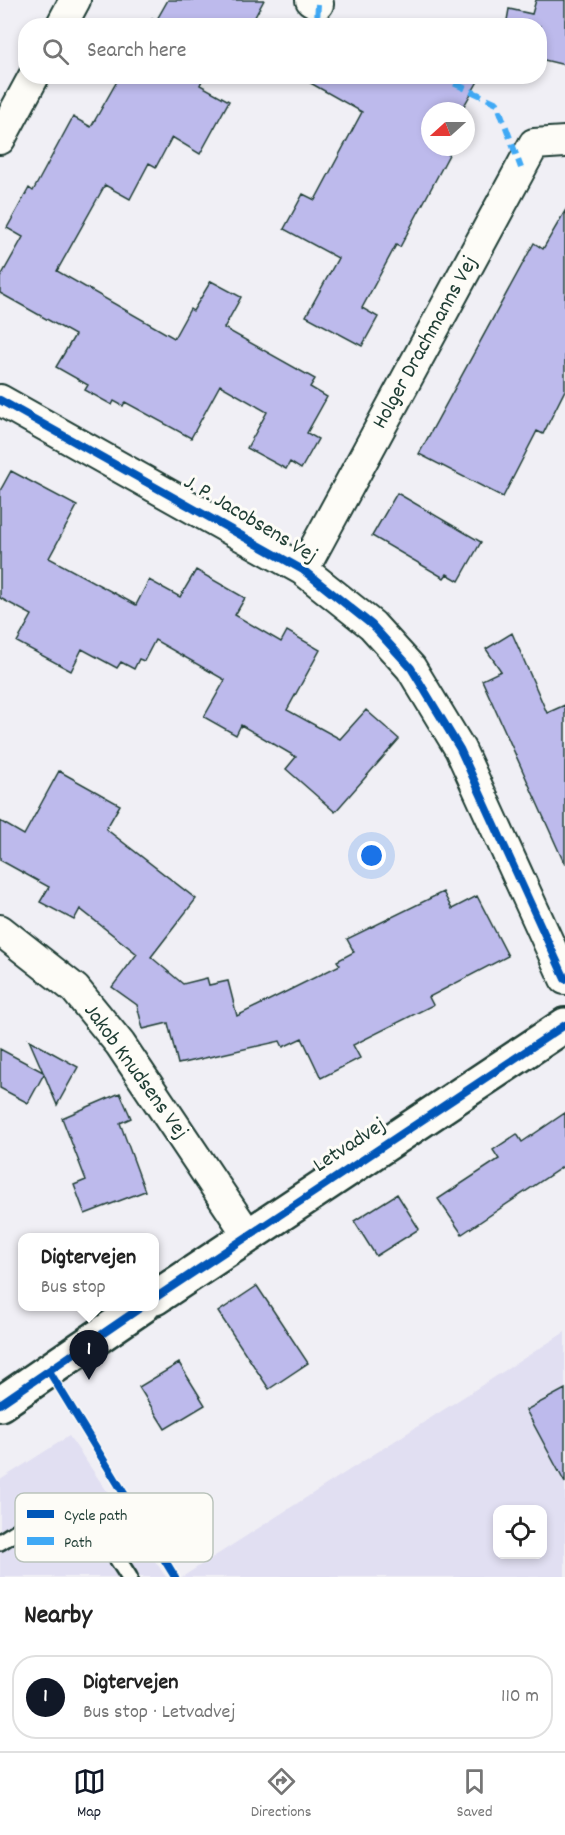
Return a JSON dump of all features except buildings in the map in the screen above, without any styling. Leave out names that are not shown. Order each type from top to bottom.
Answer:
[{"type":"street","points":[[0,139],[30,84]]},
{"type":"street","name":"Holger Drachmanns Vej","points":[[303,570],[534,144],[565,142]]},
{"type":"street","name":"J. P. Jacobsens Vej","points":[[0,400],[303,570],[372,625],[411,668],[460,749],[565,979]]},
{"type":"street","name":"Jakob Knudsens Vej","points":[[0,930],[75,989],[120,1044],[248,1235]]},
{"type":"street","name":"Letvadvej","points":[[159,1296],[565,1025]]},
{"type":"street","points":[[0,1404],[136,1311]]},
{"type":"lane","points":[[0,1542],[15,1532]]},
{"type":"lane","points":[[119,1562],[129,1577]]},
{"type":"shaded area","points":[[565,1332],[565,1577],[182,1577],[205,1562],[213,1562],[213,1557]]},
{"type":"shaded area","points":[[69,1436],[108,1493],[15,1493],[15,1562],[156,1562],[166,1577],[0,1577],[0,1480]]},
{"type":"marked path","points":[[317,18],[318,4]]},
{"type":"marked path","points":[[455,84],[497,103],[521,168]]},
{"type":"cycle path","points":[[0,400],[303,570],[372,625],[411,668],[460,749],[565,979]]},
{"type":"cycle path","points":[[159,1295],[565,1025]]},
{"type":"cycle path","points":[[0,1404],[136,1311]]},
{"type":"cycle path","points":[[49,1371],[124,1493]]},
{"type":"cycle path","points":[[166,1562],[175,1577]]},
{"type":"place","name":"Digtervejen","points":[[89,1380]]}]
